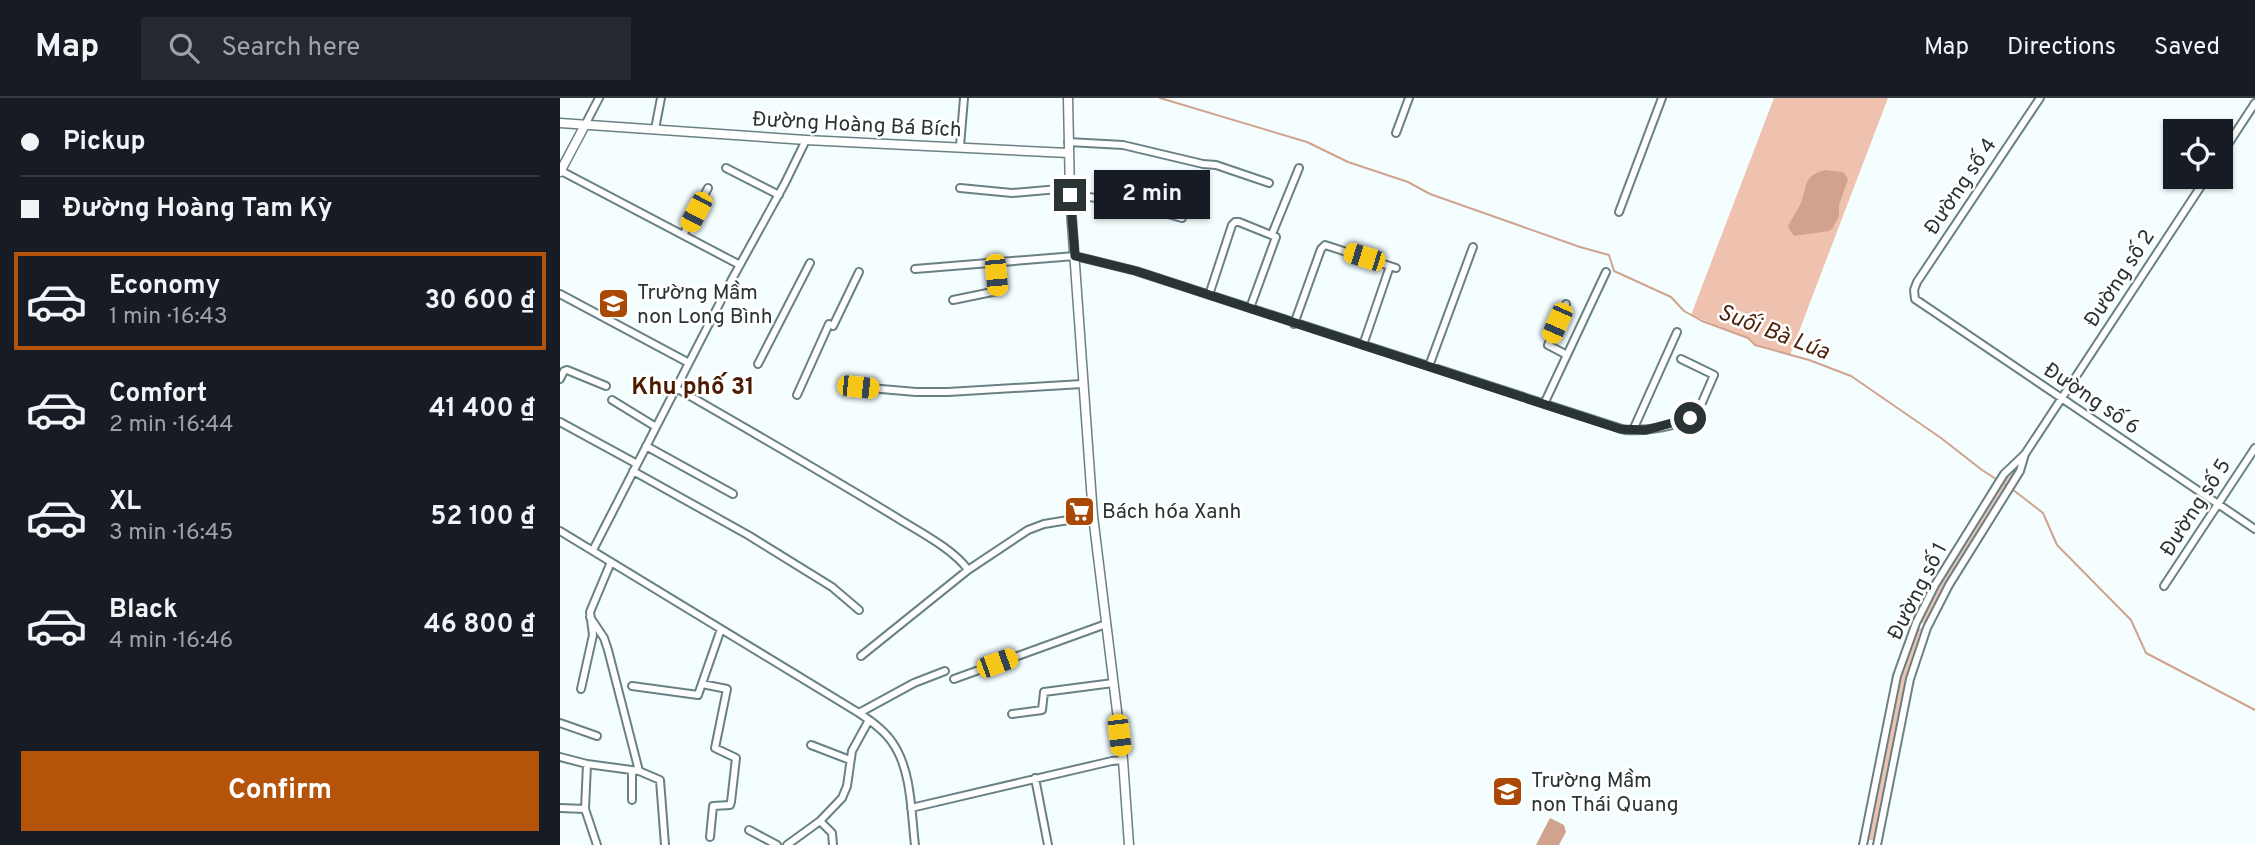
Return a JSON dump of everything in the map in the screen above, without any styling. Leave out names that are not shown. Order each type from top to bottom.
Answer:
[{"type":"street","points":[[599,98],[560,172],[740,265]]},
{"type":"street","points":[[655,129],[661,98]]},
{"type":"street","points":[[960,146],[964,98]]},
{"type":"street","points":[[1068,98],[1068,153],[1082,384],[1093,516],[1122,761],[1129,845]]},
{"type":"street","points":[[1396,132],[1409,98]]},
{"type":"street","points":[[1619,212],[1662,98]]},
{"type":"street","name":"Đường số 4","points":[[1913,294],[1917,282],[2040,98]]},
{"type":"street","points":[[2233,137],[2255,103]]},
{"type":"street","name":"Đường Hoàng Bá Bích","points":[[560,123],[806,140],[1068,153]]},
{"type":"street","points":[[593,550],[806,140]]},
{"type":"street","points":[[1068,142],[1123,145],[1216,165],[1269,183]]},
{"type":"street","points":[[1272,234],[1299,168]]},
{"type":"street","points":[[726,169],[779,195]]},
{"type":"street","points":[[683,235],[708,188]]},
{"type":"street","points":[[960,188],[1012,193],[1070,191],[1124,201],[1182,218]]},
{"type":"street","name":"Đường số 2","points":[[2060,398],[2199,189]]},
{"type":"street","points":[[1209,295],[1235,222],[1272,234],[1276,238],[1250,309]]},
{"type":"street","points":[[1294,324],[1321,248],[1325,244],[1393,267],[1363,345]]},
{"type":"street","points":[[1429,366],[1473,247]]},
{"type":"street","points":[[915,269],[1075,256],[1136,271],[1614,427],[1633,430],[1661,427],[1697,414],[1714,375],[1681,359]]},
{"type":"street","points":[[953,300],[997,291],[995,261]]},
{"type":"street","points":[[758,364],[810,263]]},
{"type":"street","points":[[797,395],[859,272]]},
{"type":"street","points":[[1544,404],[1606,272]]},
{"type":"street","name":"Đường số 6","points":[[1913,294],[1922,304],[2255,529]]},
{"type":"street","points":[[560,295],[689,363]]},
{"type":"street","points":[[1566,304],[1548,345],[1567,355]]},
{"type":"street","points":[[1633,430],[1677,332]]},
{"type":"street","points":[[560,379],[567,370],[606,386]]},
{"type":"street","points":[[858,387],[937,392],[1082,384]]},
{"type":"street","points":[[676,388],[925,535],[968,570]]},
{"type":"street","name":"Đường số 1","points":[[1864,844],[1897,676],[1916,623],[1935,585],[1993,491],[2004,474],[2025,454],[2060,398]]},
{"type":"street","points":[[612,400],[656,427]]},
{"type":"street","points":[[560,422],[832,587],[859,610]]},
{"type":"street","points":[[646,446],[733,494]]},
{"type":"street","name":"Đường số 5","points":[[2164,586],[2255,448]]},
{"type":"street","name":"Đường số 1","points":[[1877,844],[1910,679],[1927,628],[1949,585],[2020,471],[2025,454]]},
{"type":"street","points":[[861,656],[968,570],[1028,530],[1044,524],[1093,516]]},
{"type":"street","points":[[560,531],[869,720],[887,736],[897,751],[905,772],[915,845]]},
{"type":"street","points":[[581,689],[593,635],[590,617],[592,607],[611,562]]},
{"type":"street","points":[[590,617],[604,638],[608,650],[636,771],[632,800]]},
{"type":"street","points":[[1916,623],[1927,628]]},
{"type":"street","points":[[954,679],[1106,624]]},
{"type":"street","points":[[632,686],[695,696],[700,692],[721,629]]},
{"type":"street","points":[[859,713],[914,683],[945,671]]},
{"type":"street","points":[[1012,714],[1042,710],[1044,692],[1113,683]]},
{"type":"street","points":[[702,684],[727,689],[715,748],[736,758],[731,802],[730,805],[713,806],[710,837]]},
{"type":"street","points":[[787,845],[820,821],[842,798],[855,745],[869,720]]},
{"type":"street","points":[[560,723],[597,736]]},
{"type":"street","points":[[811,745],[850,760]]},
{"type":"street","points":[[560,757],[655,776],[662,785],[661,814],[665,845]]},
{"type":"street","points":[[911,808],[1035,778],[1122,761]]},
{"type":"street","points":[[587,764],[585,808],[597,845]]},
{"type":"street","points":[[1035,778],[1048,845]]},
{"type":"street","points":[[560,808],[585,808]]},
{"type":"street","points":[[820,821],[832,832],[833,845]]},
{"type":"street","points":[[749,830],[777,845]]},
{"type":"street","points":[[1864,844],[1877,844]]},
{"type":"shaded area","points":[[1774,98],[1888,98],[1790,355],[1755,345],[1748,338],[1691,315]]},
{"type":"shaded area","points":[[1825,170],[1843,172],[1848,179],[1839,205],[1839,216],[1829,231],[1794,236],[1788,227],[1801,203],[1808,180]]},
{"type":"shaded area","points":[[2020,461],[2018,470],[1947,583],[1925,624],[1919,622],[1937,586],[2006,476]]},
{"type":"shaded area","points":[[1917,627],[1924,629],[1908,678],[1876,840],[1867,840],[1900,677]]},
{"type":"shaded area","points":[[1550,818],[1564,825],[1566,832],[1559,845],[1536,845]]},
{"type":"waterway","name":"Suối Bà Lúa","points":[[1160,98],[1307,142],[1348,162],[1408,182],[1430,194],[1609,255],[1614,271],[1671,297],[1684,311],[1702,321],[1748,338],[1755,345],[1809,360],[1851,376],[2007,486]]},
{"type":"waterway","name":"Suối Bà Lúa","points":[[2012,489],[2043,513],[2057,545],[2131,620],[2146,653],[2255,710]]},
{"type":"place","name":"Trường Mầm non Long Bình","points":[[614,304]]},
{"type":"place","name":"Bách hóa Xanh","points":[[1079,511]]},
{"type":"place","name":"Trường Mầm non Thái Quang","points":[[1508,792]]},
{"type":"district","name":"Khu phố 31","points":[[693,386]]},
{"type":"route","points":[[1070,195],[1075,256],[1136,271],[1620,429],[1646,430],[1690,418]]}]
